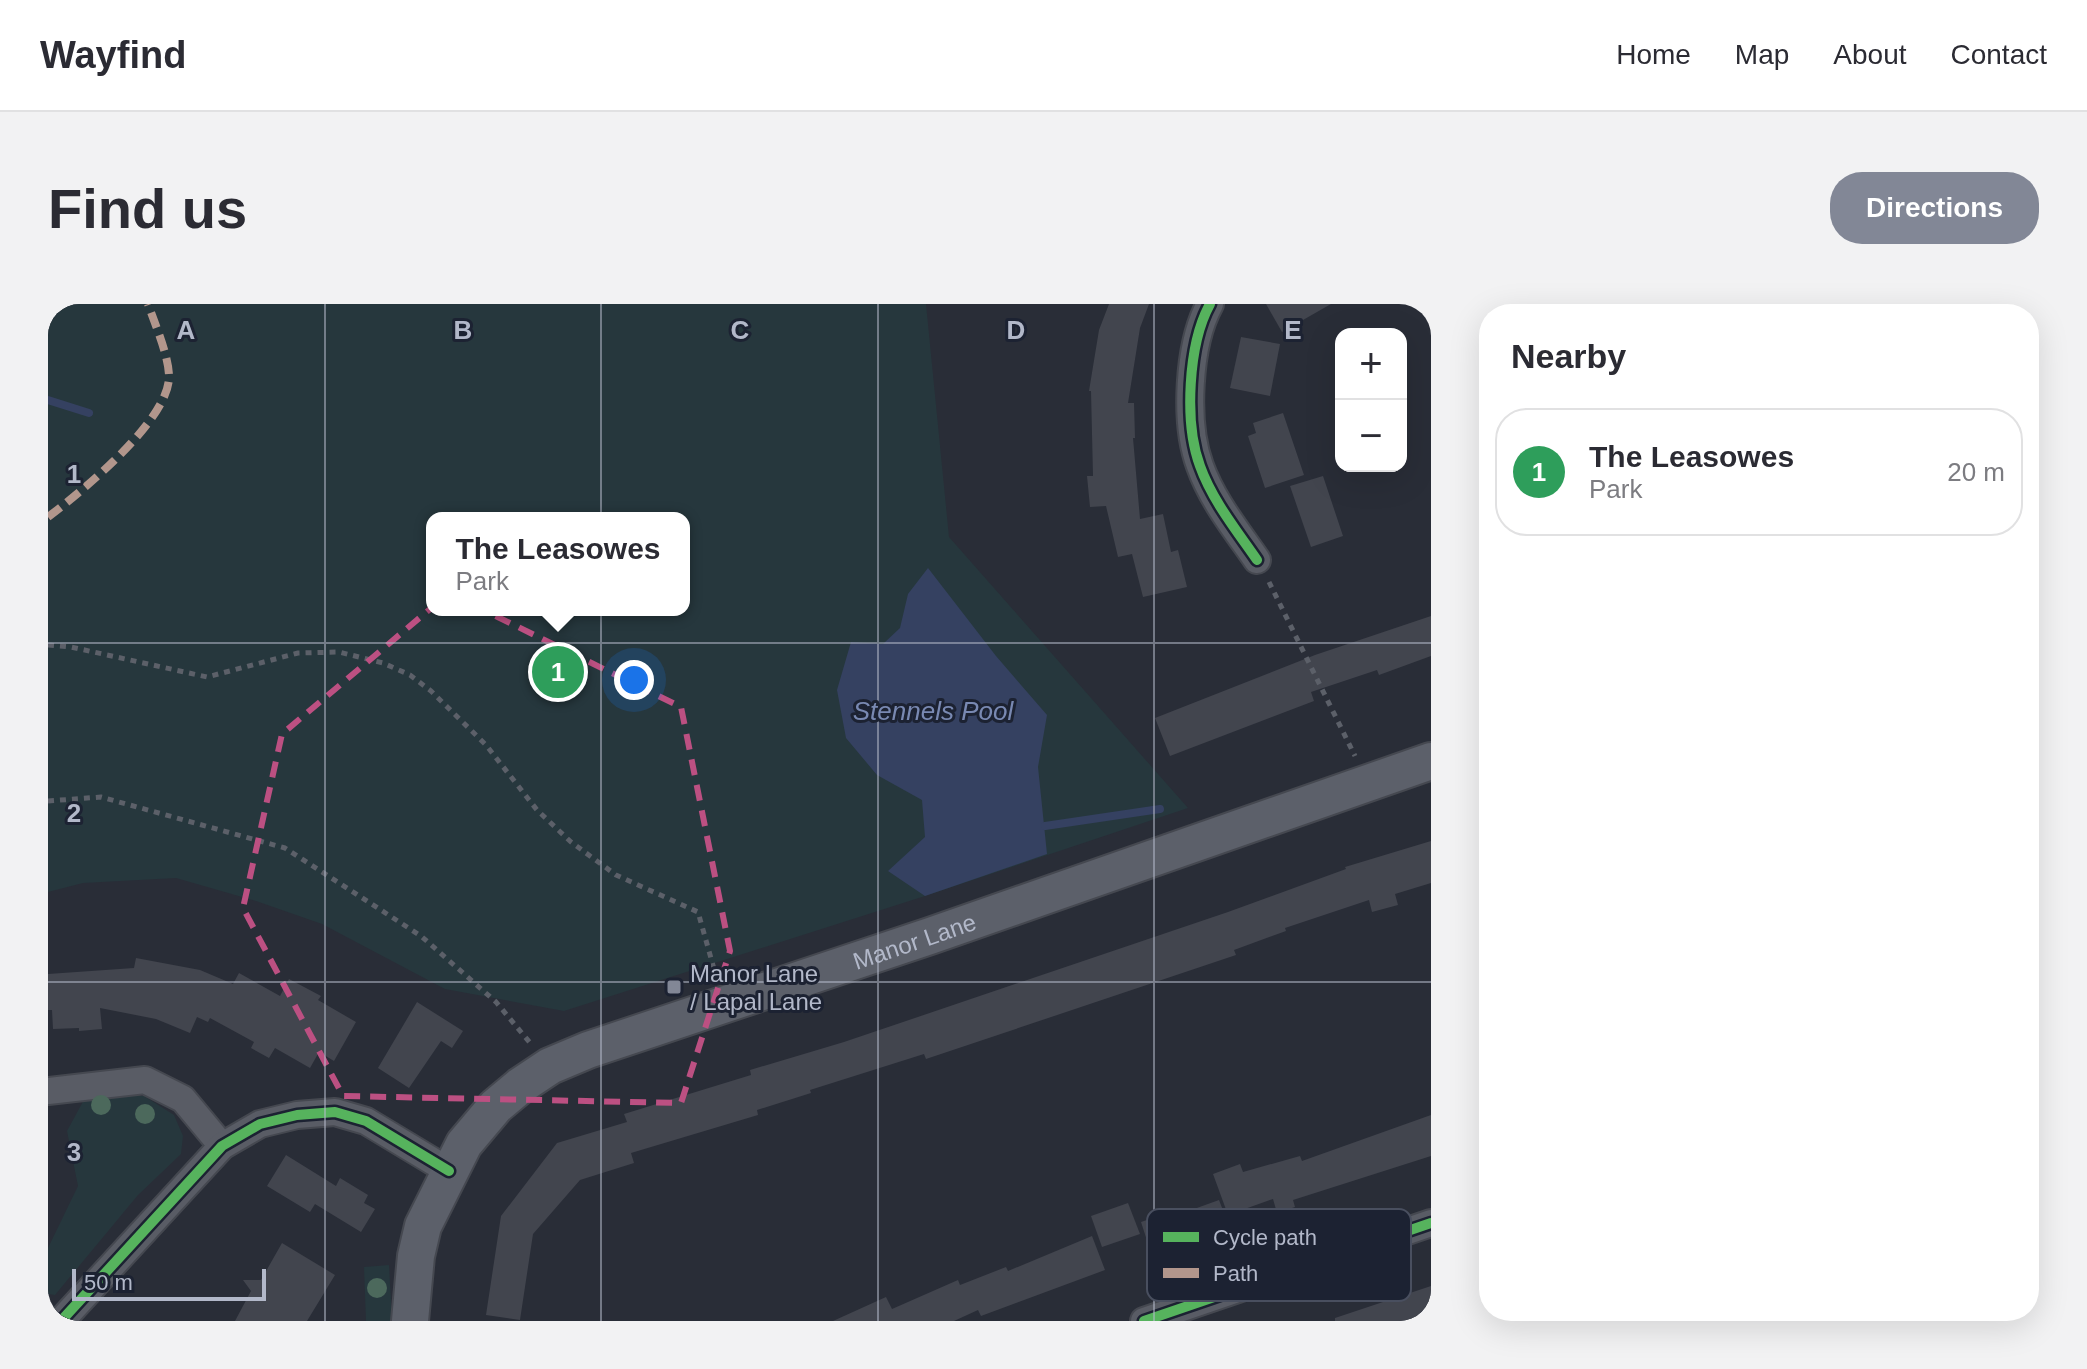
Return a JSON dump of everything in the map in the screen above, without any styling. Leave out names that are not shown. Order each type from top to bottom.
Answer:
[{"type":"main road","name":"Manor Lane","points":[[410,1321],[416,1256],[423,1226],[449,1171],[464,1144],[496,1106],[550,1066],[588,1050],[930,936],[1431,761]]},
{"type":"street","points":[[1210,304],[1190,375],[1191,416],[1199,466],[1229,520],[1257,560]]},
{"type":"street","points":[[48,1091],[145,1080],[183,1099],[222,1146]]},
{"type":"street","points":[[61,1321],[222,1146],[260,1124],[297,1115],[335,1112],[366,1121],[449,1171]]},
{"type":"street","points":[[1411,1230],[1431,1223]]},
{"type":"street","points":[[1144,1321],[1203,1301]]},
{"type":"path","points":[[1257,560],[1368,782]]},
{"type":"path","points":[[48,645],[71,647],[207,677],[298,653],[321,652],[362,656],[410,675],[431,691],[486,745],[537,810],[571,842],[616,875],[698,912],[725,1004]]},
{"type":"path","points":[[48,801],[101,797],[285,848],[421,936],[496,1002],[550,1066]]},
{"type":"highlighted area","points":[[449,593],[681,707],[730,951],[681,1103],[343,1096],[243,908],[282,734]]},
{"type":"shaded area","points":[[48,304],[926,304],[949,537],[1188,808],[564,1011],[445,989],[322,924],[176,878],[83,883],[48,892]]},
{"type":"shaded area","points":[[86,1096],[144,1096],[174,1115],[183,1136],[181,1154],[138,1195],[55,1295],[48,1294],[48,1248],[78,1186],[67,1131]]},
{"type":"shaded area","points":[[389,1265],[392,1321],[366,1321],[364,1267]]},
{"type":"water","name":"Stennels Pool","points":[[928,568],[996,656],[1047,715],[1038,767],[1047,854],[925,896],[888,871],[925,837],[922,800],[877,775],[846,738],[837,690],[851,642],[883,644],[900,628],[908,594]]},
{"type":"building","points":[[1109,304],[1149,304],[1140,328],[1128,403],[1134,403],[1133,438],[1140,519],[1163,514],[1171,552],[1178,550],[1187,587],[1143,597],[1132,554],[1118,557],[1106,506],[1090,507],[1087,476],[1093,476],[1089,391],[1099,330]]},
{"type":"building","points":[[1266,304],[1331,304],[1282,332]]},
{"type":"building","points":[[1241,337],[1280,344],[1270,396],[1230,388]]},
{"type":"building","points":[[1283,413],[1304,475],[1265,488],[1248,436],[1256,433],[1253,423]]},
{"type":"building","points":[[1323,476],[1343,536],[1311,547],[1290,486]]},
{"type":"building","points":[[1431,616],[1431,656],[1379,675],[1377,670],[1311,692],[1314,701],[1170,756],[1155,718],[1315,655]]},
{"type":"building","points":[[1431,841],[1431,883],[1395,894],[1398,905],[1372,912],[1369,900],[1285,928],[1286,931],[1234,950],[1236,955],[926,1059],[924,1054],[810,1090],[811,1093],[757,1110],[758,1115],[631,1153],[634,1163],[580,1180],[533,1234],[520,1320],[486,1315],[501,1216],[557,1143],[627,1122],[624,1114],[751,1075],[750,1070],[844,1042],[1228,912],[1345,867]]},
{"type":"building","points":[[136,958],[200,970],[233,984],[239,973],[280,996],[289,979],[321,996],[318,1000],[356,1022],[334,1061],[319,1052],[310,1068],[275,1048],[269,1058],[251,1048],[254,1042],[210,1018],[208,1022],[197,1017],[190,1033],[156,1019],[100,1008],[102,1029],[53,1029],[52,1010],[48,1010],[48,974],[134,968]]},
{"type":"building","points":[[417,1002],[463,1031],[452,1048],[441,1041],[409,1088],[378,1068]]},
{"type":"building","points":[[1431,1115],[1431,1156],[1293,1200],[1295,1207],[1289,1209],[1276,1209],[1273,1199],[1245,1209],[1226,1209],[1213,1174],[1240,1164],[1243,1172],[1300,1156],[1302,1161]]},
{"type":"building","points":[[286,1155],[336,1186],[340,1178],[368,1195],[364,1203],[375,1209],[361,1232],[315,1204],[310,1212],[267,1186]]},
{"type":"building","points":[[1219,1200],[1222,1209],[1194,1209]]},
{"type":"building","points":[[1128,1203],[1140,1234],[1102,1247],[1091,1216]]},
{"type":"building","points":[[1147,1220],[1147,1240],[1141,1222]]},
{"type":"building","points":[[1092,1236],[1105,1270],[981,1316],[978,1310],[954,1321],[833,1321],[886,1297],[892,1309],[958,1280],[960,1285],[1006,1267],[1008,1271]]},
{"type":"building","points":[[282,1243],[335,1275],[307,1321],[235,1321],[251,1291],[243,1280],[261,1280]]},
{"type":"building","points":[[1431,1286],[1431,1321],[1335,1321],[1335,1318],[1386,1301],[1411,1301],[1411,1293]]},
{"type":"waterway","points":[[48,400],[89,413]]},
{"type":"waterway","points":[[1045,826],[1160,809]]},
{"type":"marked path","points":[[48,517],[122,453],[156,412],[166,393],[168,367],[148,304]]},
{"type":"cycle path","points":[[1210,304],[1193,361],[1190,406],[1195,448],[1211,491],[1257,560]]},
{"type":"cycle path","points":[[61,1321],[222,1146],[260,1124],[297,1115],[335,1112],[366,1121],[449,1171]]},
{"type":"cycle path","points":[[1411,1230],[1431,1223]]},
{"type":"cycle path","points":[[1144,1321],[1203,1301]]},
{"type":"place","name":"The Leasowes","points":[[558,672]]},
{"type":"place","name":"Manor Lane / Lapal Lane","points":[[674,987]]}]
